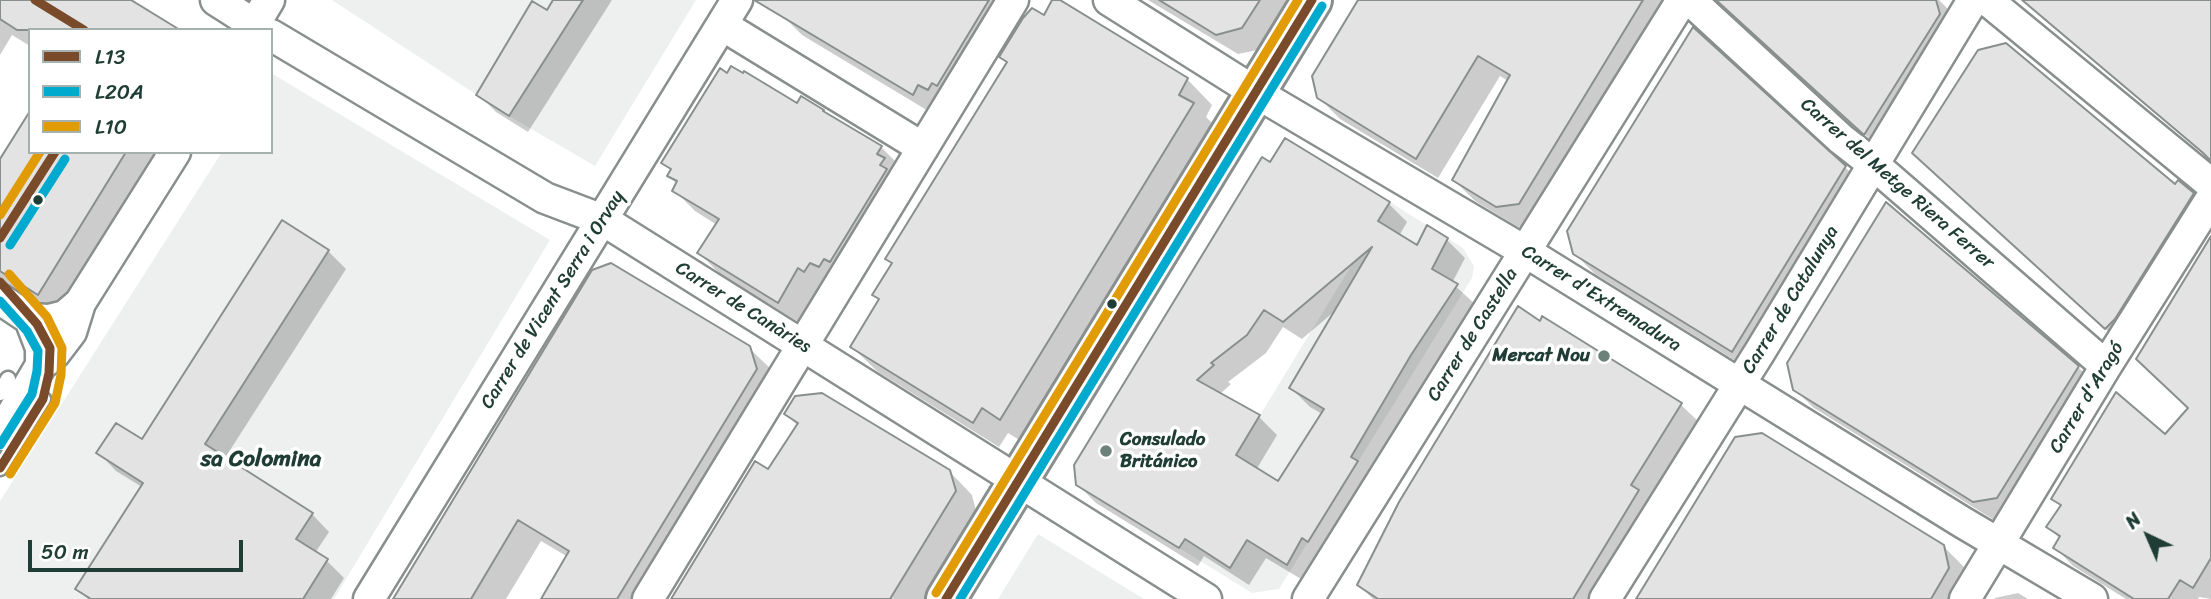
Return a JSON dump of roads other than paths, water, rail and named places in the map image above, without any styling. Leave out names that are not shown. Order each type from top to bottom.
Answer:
[{"type":"street","name":"Carrer de Canàries","points":[[216,0],[262,24]]},
{"type":"street","points":[[648,599],[1013,0]]},
{"type":"street","name":"Carrer d'Extremadura","points":[[1109,0],[1255,92],[1525,252],[1999,545],[2092,599]]},
{"type":"street","points":[[946,599],[1312,0]]},
{"type":"street","name":"Carrer de Castella","points":[[1312,598],[1682,0]]},
{"type":"street","name":"Carrer del Metge Riera Ferrer","points":[[1690,0],[1841,139],[1874,164],[2106,366]]},
{"type":"street","name":"Carrer de Catalunya","points":[[1605,599],[1740,384],[1973,0]]},
{"type":"street","points":[[1987,0],[2211,184]]},
{"type":"street","points":[[729,12],[923,148]]},
{"type":"street","name":"Carrer de Vicent Serra i Orvay","points":[[369,599],[729,12]]},
{"type":"street","name":"Carrer de Canàries","points":[[273,31],[545,198],[603,220],[1206,599]]},
{"type":"street","points":[[0,435],[41,365],[55,353],[71,332],[80,303],[174,154]]},
{"type":"street","name":"Carrer d'Aragó","points":[[1965,599],[2211,199]]},
{"type":"street","points":[[0,299],[30,319],[48,320],[65,316],[80,303]]},
{"type":"street","points":[[30,319],[41,348],[41,365]]},
{"type":"lane","points":[[0,393],[8,379]]},
{"type":"lane","points":[[0,468],[43,399]]},
{"type":"place","name":"Mercat Nou","points":[[1604,356]]},
{"type":"place","name":"Consulado Británico","points":[[1106,451]]},
{"type":"district","name":"sa Colomina","points":[[261,460]]}]
